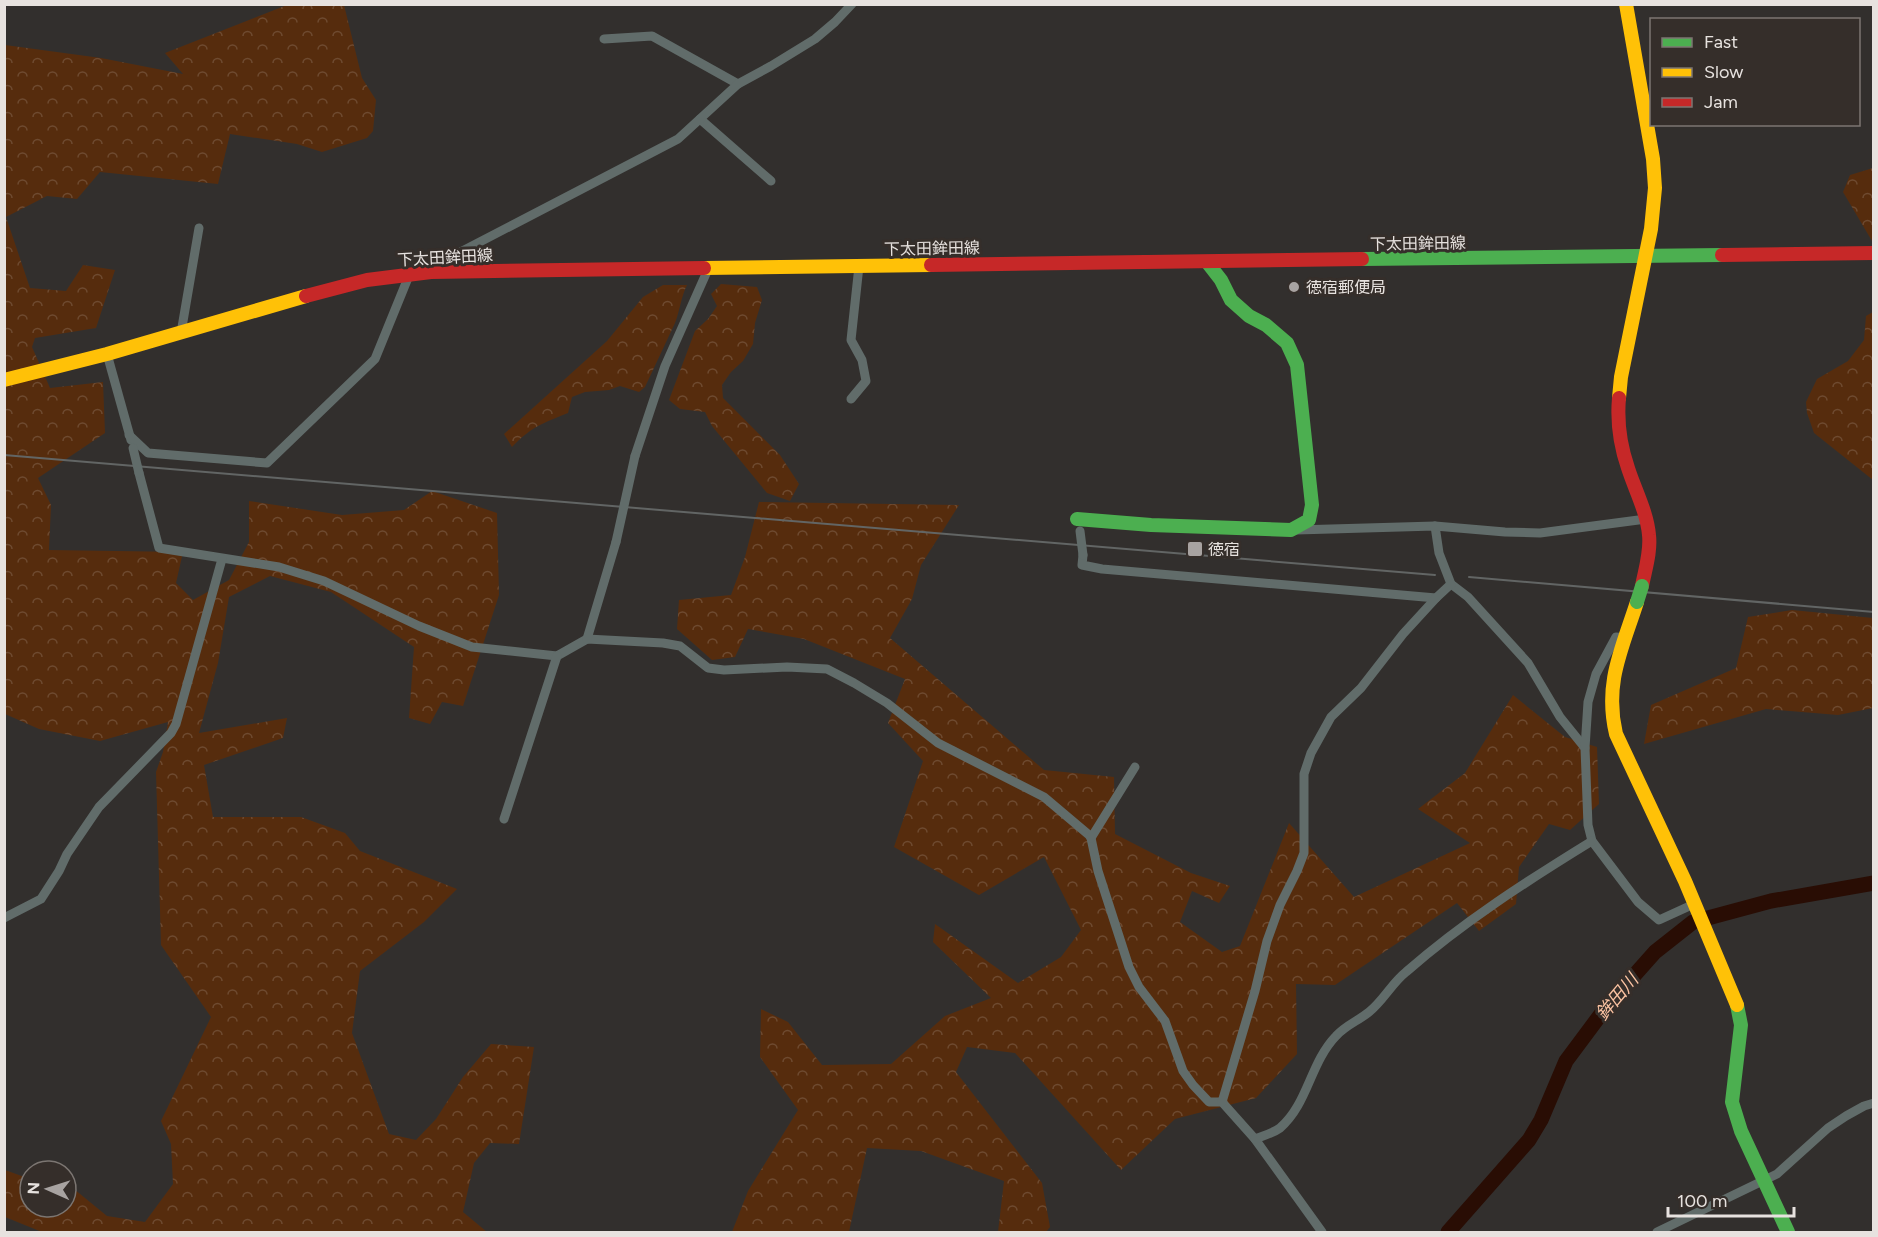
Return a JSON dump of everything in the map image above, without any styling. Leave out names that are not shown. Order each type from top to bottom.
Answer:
[{"type":"main road","points":[[1626,4],[1653,159],[1654,208],[1652,229],[1622,377],[1618,413],[1621,441],[1627,466],[1646,519],[1649,547],[1638,602],[1613,675],[1611,713],[1616,734],[1735,998],[1740,1014],[1740,1034],[1732,1102],[1741,1131],[1788,1233]]},
{"type":"main road","name":"下太田鉾田線","points":[[4,380],[107,354],[341,286],[410,273],[709,267],[1874,254]]},
{"type":"main road","points":[[1079,525],[1291,530],[1309,520],[1312,505],[1297,365],[1287,343],[1266,325],[1249,316],[1232,300],[1207,261]]},
{"type":"street","points":[[444,271],[447,259],[678,139],[738,84],[815,39],[852,4]]},
{"type":"street","points":[[604,39],[652,36],[738,84]]},
{"type":"street","points":[[700,119],[771,181]]},
{"type":"street","points":[[181,333],[199,228]]},
{"type":"street","points":[[851,399],[866,381],[862,360],[851,340],[859,266]]},
{"type":"street","points":[[587,639],[616,542],[635,456],[665,366],[709,267]]},
{"type":"street","points":[[129,435],[148,453],[267,462],[375,359],[410,273]]},
{"type":"street","points":[[107,354],[159,548],[279,567],[324,581],[419,626],[472,647],[557,656],[587,639],[663,643],[680,646],[708,668],[724,670],[787,667],[826,669],[854,682],[887,703],[938,742],[1044,797],[1091,838],[1098,871],[1129,967],[1139,987],[1166,1021],[1183,1071],[1209,1102],[1222,1102],[1255,1139],[1322,1233]]},
{"type":"street","points":[[1291,530],[1435,526],[1540,533],[1646,519]]},
{"type":"street","points":[[1079,525],[1082,564],[1102,569],[1436,598]]},
{"type":"street","points":[[1435,526],[1438,553],[1451,584],[1468,597],[1528,663],[1560,717],[1585,748]]},
{"type":"street","points":[[4,918],[41,898],[99,807],[171,733],[176,724],[222,559]]},
{"type":"street","points":[[1222,1102],[1255,992],[1267,941],[1280,904],[1304,853],[1305,774],[1311,753],[1331,717],[1361,688],[1402,634],[1451,584]]},
{"type":"street","points":[[1627,638],[1616,637],[1596,674],[1588,702],[1585,748],[1588,825],[1592,841],[1638,902],[1659,920],[1695,907]]},
{"type":"street","points":[[504,819],[557,656]]},
{"type":"street","points":[[1091,838],[1135,767]]},
{"type":"street","points":[[1255,1139],[1278,1130],[1293,1115],[1318,1060],[1335,1037],[1347,1025],[1370,1012],[1403,974],[1476,915],[1592,841]]},
{"type":"street","points":[[1657,1233],[1777,1174],[1828,1128],[1855,1111],[1874,1103]]},
{"type":"green space","points":[[287,5],[344,5],[362,78],[376,100],[373,131],[367,138],[322,152],[297,144],[230,134],[218,184],[100,172],[77,199],[47,196],[6,217],[30,288],[66,291],[83,265],[115,270],[96,328],[35,338],[32,347],[50,388],[103,382],[105,433],[38,478],[51,505],[49,550],[183,552],[176,583],[193,600],[229,580],[249,542],[249,501],[342,515],[404,510],[432,491],[497,513],[499,595],[463,706],[442,702],[430,724],[409,718],[414,647],[331,592],[270,576],[229,597],[218,663],[199,733],[287,718],[283,738],[204,765],[213,817],[301,817],[345,833],[360,851],[457,889],[424,922],[360,971],[352,1033],[389,1134],[416,1140],[436,1119],[463,1077],[491,1044],[534,1047],[519,1144],[490,1143],[474,1163],[463,1212],[487,1232],[42,1232],[5,1217],[5,1170],[18,1175],[18,1219],[78,1219],[78,1192],[107,1216],[145,1222],[173,1184],[171,1144],[161,1121],[211,1017],[161,945],[156,772],[163,752],[168,722],[100,741],[39,729],[5,714],[5,45],[101,58],[183,74],[165,53]]},
{"type":"green space","points":[[1873,168],[1874,241],[1872,241],[1843,192],[1850,175]]},
{"type":"green space","points":[[721,284],[757,287],[762,300],[755,323],[753,344],[743,361],[722,385],[723,398],[780,455],[799,484],[790,501],[767,493],[712,426],[705,412],[680,409],[669,400],[695,331],[708,319],[717,306],[711,294]]},
{"type":"green space","points":[[663,285],[687,285],[675,323],[645,387],[639,392],[620,386],[609,390],[585,392],[572,397],[568,413],[538,426],[512,447],[504,434],[607,341],[643,297]]},
{"type":"green space","points":[[1873,312],[1873,480],[1814,433],[1806,402],[1817,379],[1848,361],[1864,340],[1866,316]]},
{"type":"green space","points":[[759,502],[959,505],[921,565],[912,599],[890,638],[1044,770],[1114,777],[1115,834],[1191,873],[1230,886],[1219,903],[1192,891],[1180,922],[1222,952],[1240,946],[1289,823],[1354,897],[1470,843],[1418,809],[1465,773],[1513,695],[1565,737],[1597,747],[1599,804],[1570,830],[1549,824],[1519,867],[1516,904],[1479,931],[1457,903],[1335,985],[1296,984],[1297,1054],[1256,1098],[1175,1119],[1121,1170],[1015,1053],[967,1047],[956,1072],[1042,1183],[1050,1227],[1046,1232],[998,1232],[1004,1181],[921,1151],[867,1148],[849,1232],[732,1232],[748,1191],[798,1110],[760,1057],[761,1009],[788,1022],[822,1065],[891,1064],[945,1016],[991,998],[933,942],[935,924],[1018,983],[1061,957],[1081,930],[1044,857],[979,895],[894,847],[923,761],[888,723],[905,679],[804,639],[748,629],[735,657],[712,660],[677,629],[679,600],[731,595],[745,557]]},
{"type":"green space","points":[[1792,610],[1873,618],[1873,708],[1838,715],[1766,709],[1644,744],[1651,705],[1736,668],[1748,617]]},
{"type":"waterway","name":"鉾田川","points":[[1448,1232],[1529,1140],[1541,1120],[1566,1061],[1607,1006],[1655,952],[1693,922],[1771,901],[1874,883]]},
{"type":"railway","points":[[4,455],[1435,575]]},
{"type":"railway","points":[[1469,577],[1874,612]]},
{"type":"traffic: fast","points":[[1362,259],[1722,255]]},
{"type":"traffic: fast","points":[[1077,519],[1151,525],[1291,530],[1309,520],[1312,505],[1297,365],[1287,343],[1231,300],[1221,280],[1207,262]]},
{"type":"traffic: fast","points":[[1637,602],[1642,586]]},
{"type":"traffic: fast","points":[[1737,1005],[1741,1025],[1732,1102],[1741,1131],[1788,1232]]},
{"type":"traffic: slow","points":[[1619,398],[1621,377],[1651,229],[1655,188],[1653,159],[1626,4]]},
{"type":"traffic: slow","points":[[704,268],[931,265]]},
{"type":"traffic: slow","points":[[4,380],[107,354],[306,296]]},
{"type":"traffic: slow","points":[[1637,602],[1613,682],[1613,716],[1616,734],[1685,881],[1737,1005]]},
{"type":"traffic: jam","points":[[1722,255],[1874,253]]},
{"type":"traffic: jam","points":[[931,265],[1362,259]]},
{"type":"traffic: jam","points":[[306,296],[367,280],[431,272],[704,268]]},
{"type":"traffic: jam","points":[[1619,398],[1619,424],[1623,451],[1648,526],[1648,554],[1642,586]]},
{"type":"place","name":"徳宿郵便局","points":[[1294,287]]},
{"type":"place","name":"徳宿","points":[[1195,549]]}]
